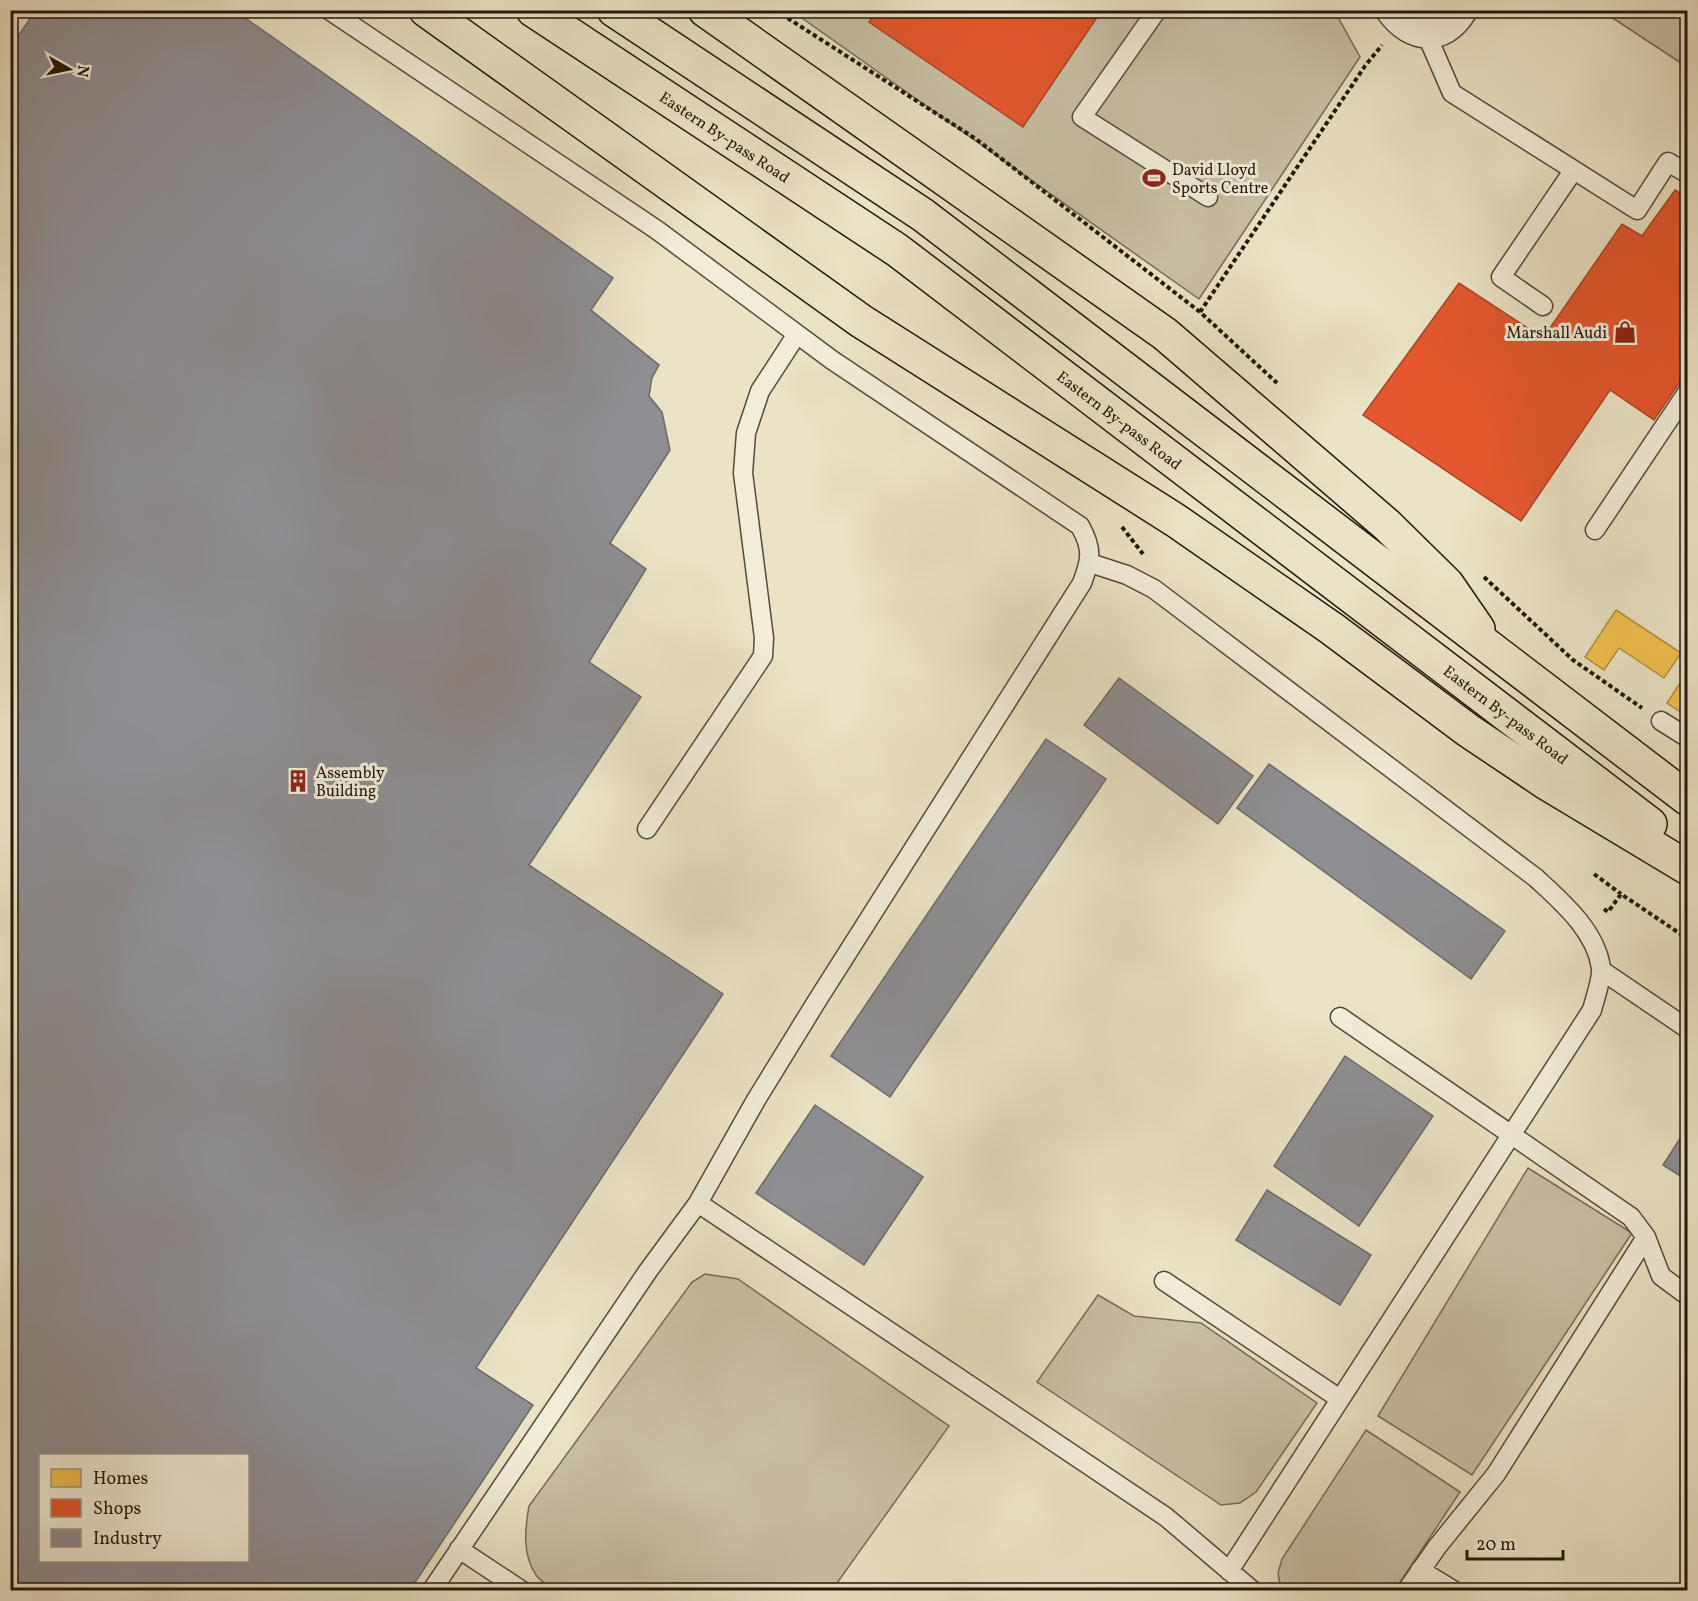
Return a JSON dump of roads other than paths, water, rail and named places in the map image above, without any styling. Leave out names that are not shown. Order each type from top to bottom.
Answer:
[{"type":"highway","points":[[426,10],[861,321],[1174,520],[1331,628],[1468,731],[1545,782],[1688,868]]},
{"type":"highway","name":"Eastern By-pass Road","points":[[533,10],[897,250],[1688,853]]},
{"type":"highway","points":[[614,10],[923,214],[1688,799]]},
{"type":"highway","points":[[705,10],[1165,334],[1387,525],[1447,584],[1494,652]]},
{"type":"street","points":[[1406,21],[1440,29],[1453,21],[1460,10]]},
{"type":"lane","points":[[329,10],[657,230],[832,360],[1080,526],[1089,542],[1090,563],[1082,583],[762,1091],[698,1203],[648,1271],[432,1590]]},
{"type":"lane","points":[[1157,10],[1082,117],[1208,197]]},
{"type":"lane","points":[[1406,21],[1452,93],[1637,210],[1668,162],[1688,174]]},
{"type":"lane","points":[[1543,306],[1501,277],[1573,171]]},
{"type":"lane","points":[[647,829],[763,656],[764,638],[743,473],[746,433],[760,391],[797,334]]},
{"type":"lane","points":[[1595,530],[1688,391]]},
{"type":"lane","points":[[1090,563],[1127,575],[1154,589],[1536,878],[1559,900],[1592,938],[1601,970],[1592,1010],[1229,1571]]},
{"type":"lane","points":[[1661,721],[1688,738]]},
{"type":"lane","points":[[1601,970],[1688,1029]]},
{"type":"lane","points":[[1340,1017],[1631,1217],[1646,1237],[1661,1276],[1688,1296]]},
{"type":"lane","points":[[698,1203],[1166,1517],[1251,1590]]},
{"type":"lane","points":[[1407,1590],[1437,1547],[1496,1474],[1646,1237]]},
{"type":"lane","points":[[1164,1281],[1341,1399]]},
{"type":"lane","points":[[459,1549],[521,1590]]},
{"type":"lane","points":[[1420,1570],[1453,1590]]},
{"type":"place","name":"David Lloyd Sports Centre","points":[[1154,178]]},
{"type":"place","name":"Marshall Audi","points":[[1625,332]]},
{"type":"place","name":"Assembly Building","points":[[298,781]]}]
